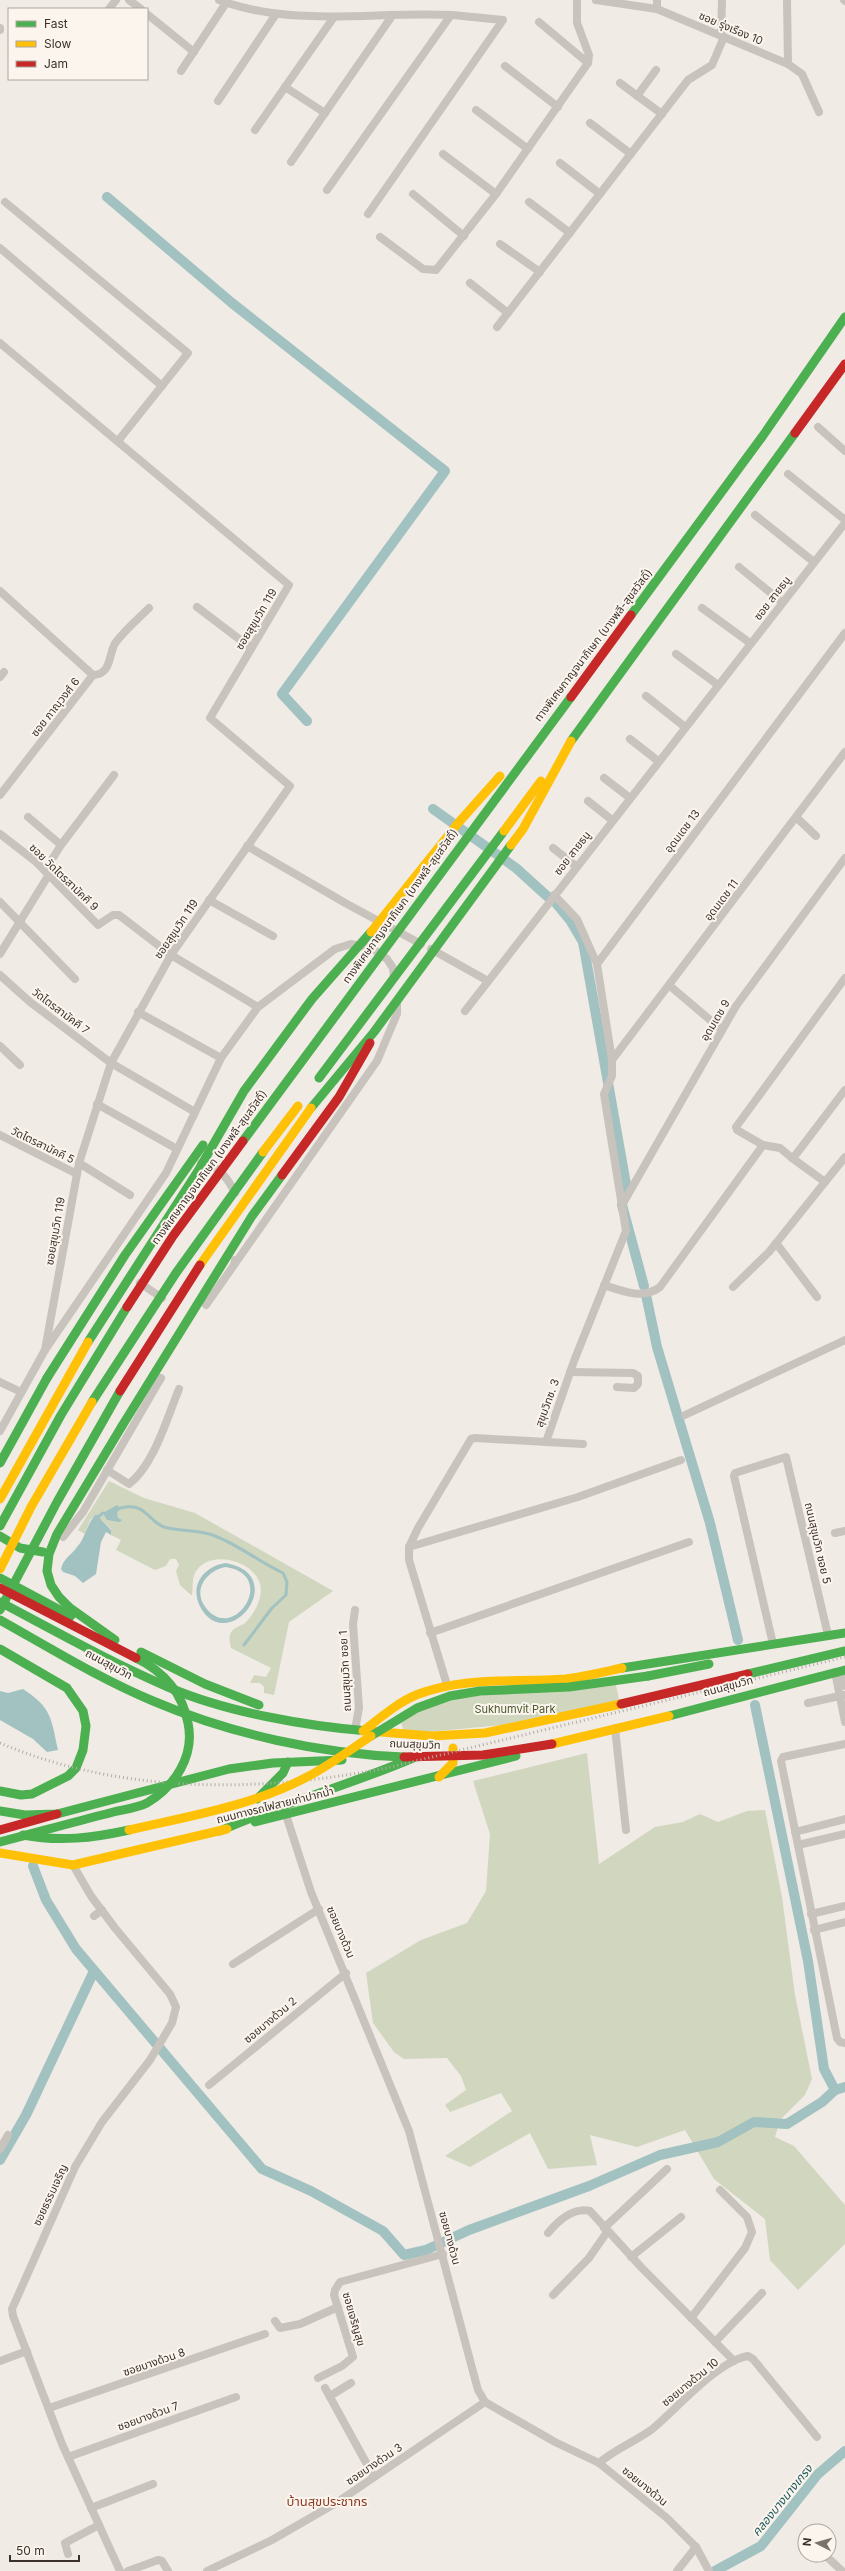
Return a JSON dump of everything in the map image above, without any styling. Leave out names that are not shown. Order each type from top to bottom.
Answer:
[{"type":"main road","name":"ทางพิเศษกาญจนาภิเษก (บางพลี-สุขสวัสดิ์)","points":[[0,1526],[74,1390],[121,1313],[173,1236],[762,437],[845,317]]},
{"type":"main road","points":[[313,1086],[571,741],[845,364]]},
{"type":"main road","points":[[0,1463],[47,1378],[148,1221],[299,1015],[358,948],[459,822],[548,726]]},
{"type":"main road","points":[[0,1610],[94,1436],[180,1293],[304,1116],[349,1058],[374,1032],[523,829],[571,741]]},
{"type":"main road","points":[[115,1640],[68,1606],[51,1588],[45,1569],[48,1550],[122,1426],[252,1216],[351,1079],[374,1032]]},
{"type":"main road","points":[[0,1499],[82,1352],[202,1165],[244,1091]]},
{"type":"main road","points":[[0,1569],[50,1472],[138,1327],[195,1245],[303,1099]]},
{"type":"main road","points":[[0,1507],[79,1366],[133,1278]]},
{"type":"main road","points":[[0,1536],[10,1544],[23,1550],[42,1552],[48,1550]]},
{"type":"main road","points":[[0,1578],[115,1640],[229,1694],[335,1728]]},
{"type":"main road","points":[[0,1588],[154,1667],[177,1692],[185,1706],[190,1736],[189,1752],[175,1780],[146,1803],[0,1842]]},
{"type":"main road","name":"ถนนสุขุมวิท","points":[[0,1602],[118,1664],[169,1688],[252,1713],[359,1731],[452,1736],[555,1720],[845,1651]]},
{"type":"main road","name":"ถนนสุขุมวิท","points":[[0,1620],[144,1696],[181,1712],[265,1736],[308,1744],[414,1758],[454,1757],[506,1751],[553,1743],[841,1671]]},
{"type":"main road","points":[[359,1731],[415,1696],[447,1685],[488,1680],[565,1679],[828,1634],[845,1633]]},
{"type":"main road","points":[[0,1829],[52,1840],[98,1836],[235,1805],[306,1778],[341,1757],[399,1717],[436,1700],[463,1693],[564,1688],[648,1676],[845,1642]]},
{"type":"main road","points":[[0,1648],[58,1681],[78,1701],[83,1711],[86,1726],[83,1750],[76,1768],[44,1790],[21,1795],[0,1791]]},
{"type":"main road","points":[[439,1777],[450,1768],[454,1757],[452,1736]]},
{"type":"main road","name":"ถนนทางรถไฟสายเก่าปากน้ำ","points":[[0,1853],[72,1865],[220,1831],[439,1777],[499,1761],[553,1743]]},
{"type":"main road","points":[[0,1829],[230,1768],[288,1762],[398,1756]]},
{"type":"main road","points":[[220,1831],[281,1805],[386,1771],[414,1758]]},
{"type":"main road","points":[[220,1831],[250,1806],[283,1773],[288,1762]]},
{"type":"main road","points":[[0,1811],[25,1815],[56,1814]]},
{"type":"street","points":[[110,8],[116,0]]},
{"type":"street","points":[[129,0],[140,8]]},
{"type":"street","points":[[380,237],[423,269],[436,270],[496,194],[588,64],[589,55],[577,23],[577,0]]},
{"type":"street","name":"ซอย รุ่งเรือง 10","points":[[596,0],[657,9],[788,64],[802,74],[819,112]]},
{"type":"street","points":[[657,0],[657,9]]},
{"type":"street","points":[[497,327],[688,80],[712,65],[722,37],[722,0]]},
{"type":"street","points":[[787,0],[788,64]]},
{"type":"street","points":[[181,71],[194,52],[222,1],[276,14],[334,17],[451,15],[503,20],[368,214]]},
{"type":"street","points":[[218,101],[276,14]]},
{"type":"street","points":[[148,15],[194,52]]},
{"type":"street","points":[[327,190],[451,15]]},
{"type":"street","points":[[291,162],[392,16]]},
{"type":"street","points":[[255,130],[334,17]]},
{"type":"street","points":[[539,22],[588,64]]},
{"type":"street","points":[[505,66],[558,107]]},
{"type":"street","points":[[637,96],[656,70]]},
{"type":"street","points":[[620,83],[662,114]]},
{"type":"street","points":[[285,87],[325,113]]},
{"type":"street","points":[[476,110],[528,149]]},
{"type":"street","points":[[590,123],[631,154]]},
{"type":"street","points":[[443,154],[496,194]]},
{"type":"street","points":[[560,163],[600,194]]},
{"type":"street","points":[[413,194],[464,236]]},
{"type":"street","points":[[0,343],[118,441],[188,353],[5,202]]},
{"type":"street","points":[[529,202],[570,233]]},
{"type":"street","points":[[500,244],[540,272]]},
{"type":"street","points":[[0,248],[162,386]]},
{"type":"street","points":[[470,282],[508,313]]},
{"type":"street","points":[[818,427],[845,451]]},
{"type":"street","name":"ซอยสุขุมวิท 119","points":[[45,1350],[79,1163],[111,1063],[170,955],[290,786],[210,718],[289,585],[118,441]]},
{"type":"street","points":[[788,474],[845,521]]},
{"type":"street","points":[[755,515],[814,562]]},
{"type":"street","name":"ซอย สายธนู","points":[[465,1011],[845,521]]},
{"type":"street","points":[[739,567],[782,602]]},
{"type":"street","name":"ซอย ภาณุวงศ์ 6","points":[[0,591],[93,675],[0,795]]},
{"type":"street","points":[[197,607],[252,648]]},
{"type":"street","points":[[93,675],[100,673],[109,664],[115,642],[149,608]]},
{"type":"street","points":[[702,608],[750,643]]},
{"type":"street","name":"อุดมเดช 13","points":[[597,964],[845,633]]},
{"type":"street","points":[[676,654],[718,685]]},
{"type":"street","points":[[646,696],[685,727]]},
{"type":"street","points":[[630,739],[658,761]]},
{"type":"street","name":"อุดมเดช 11","points":[[612,1060],[670,986],[845,752]]},
{"type":"street","points":[[0,954],[48,876],[51,861],[61,845],[114,775]]},
{"type":"street","points":[[604,778],[630,798]]},
{"type":"street","points":[[588,802],[612,820]]},
{"type":"street","points":[[28,817],[61,845]]},
{"type":"street","points":[[797,818],[816,836]]},
{"type":"street","name":"ซอย วัดไตรสามัคคี 9","points":[[0,834],[35,861],[48,876],[98,925],[113,915],[119,915],[170,955]]},
{"type":"street","points":[[247,846],[347,904],[488,981]]},
{"type":"street","points":[[553,848],[576,866]]},
{"type":"street","name":"อุดมเดช 9","points":[[623,1202],[736,1006],[845,858]]},
{"type":"street","points":[[554,895],[576,919],[597,964],[612,1060]]},
{"type":"street","points":[[209,900],[273,936]]},
{"type":"street","points":[[0,902],[75,979]]},
{"type":"street","points":[[0,1431],[45,1350],[166,1173],[221,1058],[258,1007],[335,949],[351,944],[364,945],[387,959],[393,968],[397,1014],[377,1061],[193,1325],[83,1512],[63,1538],[48,1550]]},
{"type":"street","points":[[170,955],[258,1007]]},
{"type":"street","name":"วัดไตรสามัคคี 7","points":[[0,975],[30,1002],[111,1063],[195,1112]]},
{"type":"street","points":[[825,1182],[780,1148],[763,1146],[736,1130],[736,1127],[845,978]]},
{"type":"street","points":[[670,986],[722,1030]]},
{"type":"street","points":[[138,1012],[221,1058]]},
{"type":"street","points":[[0,1046],[20,1065]]},
{"type":"street","name":"สุขุมวิทซ. 3","points":[[409,1547],[418,1528],[471,1439],[546,1442],[570,1372],[626,1231],[623,1202],[605,1090],[612,1076],[612,1060]]},
{"type":"street","points":[[792,1158],[845,1090]]},
{"type":"street","points":[[97,1104],[177,1149]]},
{"type":"street","name":"วัดไตรสามัคคี 5","points":[[0,1135],[77,1174]]},
{"type":"street","points":[[604,1285],[644,1294],[652,1293],[660,1287],[763,1146]]},
{"type":"street","points":[[733,1287],[776,1243],[845,1157]]},
{"type":"street","points":[[79,1163],[130,1195]]},
{"type":"street","points":[[166,1173],[190,1164],[203,1163],[219,1170],[227,1179],[236,1196],[240,1215],[234,1265]]},
{"type":"street","points":[[776,1243],[817,1297]]},
{"type":"street","points":[[106,1260],[191,1317],[193,1325]]},
{"type":"street","points":[[685,1414],[845,1340]]},
{"type":"street","points":[[570,1372],[633,1373],[638,1376],[638,1384],[634,1388],[617,1387]]},
{"type":"street","points":[[0,1382],[21,1392]]},
{"type":"street","points":[[107,1470],[129,1484],[134,1481],[148,1463],[179,1389]]},
{"type":"street","points":[[546,1442],[583,1444]]},
{"type":"street","name":"ถนนสุขุมวิท ซอย 5","points":[[773,1644],[734,1476],[735,1473],[786,1457],[828,1634]]},
{"type":"street","points":[[447,1685],[409,1560],[409,1547],[578,1497],[681,1460]]},
{"type":"street","points":[[835,1533],[845,1531]]},
{"type":"street","points":[[430,1633],[689,1542]]},
{"type":"street","name":"ถนนสุขุมวิท ซอย 1","points":[[355,1610],[353,1624],[359,1708],[359,1731]]},
{"type":"street","points":[[841,1671],[845,1686]]},
{"type":"street","points":[[841,1671],[845,1722]]},
{"type":"street","points":[[808,1703],[842,1695]]},
{"type":"street","points":[[616,1728],[626,1830]]},
{"type":"street","points":[[845,1744],[781,1758],[814,1930],[837,2038],[840,2042],[845,2043]]},
{"type":"street","name":"ซอยบางด้วน","points":[[286,1815],[319,1909],[409,2131],[442,2250],[478,2390],[485,2402],[555,2442],[600,2464],[668,2518],[698,2549],[709,2571]]},
{"type":"street","points":[[795,1832],[845,1819]]},
{"type":"street","points":[[798,1845],[845,1834]]},
{"type":"street","name":"ซอยธรรมเจริญ","points":[[72,1865],[102,1910],[173,2000],[175,2013],[150,2060],[102,2122],[74,2167],[14,2302],[12,2316],[68,2457],[120,2571]]},
{"type":"street","points":[[811,1914],[845,1906]]},
{"type":"street","points":[[232,1964],[319,1909]]},
{"type":"street","points":[[94,1916],[102,1910]]},
{"type":"street","points":[[814,1930],[845,1922]]},
{"type":"street","name":"ซอยบางด้วน 2","points":[[210,2084],[346,1973]]},
{"type":"street","points":[[0,2149],[8,2135]]},
{"type":"street","points":[[553,2294],[589,2258],[606,2230],[667,2169]]},
{"type":"street","points":[[691,2318],[745,2248],[752,2232],[747,2216],[720,2190]]},
{"type":"street","points":[[548,2233],[562,2219],[580,2210],[590,2211],[631,2257],[734,2361]]},
{"type":"street","points":[[631,2257],[681,2217]]},
{"type":"street","name":"ซอยเจริญสุข","points":[[318,2378],[342,2366],[353,2357],[334,2290],[340,2282],[442,2250]]},
{"type":"street","points":[[715,2342],[762,2293]]},
{"type":"street","points":[[275,2321],[280,2328],[300,2324],[338,2307]]},
{"type":"street","name":"ซอยบางด้วน 8","points":[[49,2408],[265,2334]]},
{"type":"street","points":[[0,2361],[27,2351]]},
{"type":"street","name":"ซอยบางด้วน 10","points":[[600,2464],[616,2450],[650,2430],[692,2392],[734,2361],[742,2357],[753,2359],[817,2437]]},
{"type":"street","points":[[330,2396],[351,2383]]},
{"type":"street","points":[[325,2388],[374,2476]]},
{"type":"street","name":"ซอยบางด้วน 7","points":[[68,2457],[236,2397]]},
{"type":"street","name":"ซอยบางด้วน 3","points":[[207,2571],[292,2529],[485,2402]]},
{"type":"street","points":[[91,2508],[153,2484]]},
{"type":"street","points":[[68,2554],[65,2543],[99,2525]]},
{"type":"street","points":[[677,2571],[698,2549]]},
{"type":"street","points":[[128,2571],[158,2560],[162,2561],[168,2571]]},
{"type":"street","points":[[834,2563],[842,2571]]},
{"type":"green space","points":[[109,1481],[144,1498],[195,1513],[333,1591],[289,1622],[274,1695],[264,1693],[264,1687],[260,1683],[250,1683],[254,1675],[266,1677],[271,1668],[231,1648],[230,1644],[231,1633],[235,1628],[245,1623],[258,1604],[261,1586],[254,1573],[238,1562],[218,1559],[209,1561],[201,1566],[195,1573],[191,1595],[180,1585],[176,1571],[179,1565],[176,1559],[170,1559],[166,1566],[155,1570],[116,1550],[121,1540],[111,1535],[111,1529],[96,1514],[90,1520],[85,1534],[78,1530]]},
{"type":"green space","name":"Sukhumvit Park","points":[[615,1681],[620,1704],[555,1720],[405,1734],[399,1717],[436,1700]]},
{"type":"green space","points":[[587,1753],[599,1864],[655,1827],[683,1822],[700,1814],[718,1822],[747,1811],[765,1810],[782,1897],[795,1995],[812,2079],[805,2095],[780,2120],[775,2137],[794,2146],[845,2205],[845,2244],[798,2290],[770,2260],[765,2219],[714,2179],[685,2130],[637,2147],[590,2135],[597,2165],[548,2169],[530,2133],[470,2167],[445,2156],[512,2111],[501,2093],[450,2112],[445,2105],[466,2090],[461,2076],[447,2058],[404,2059],[394,2052],[373,2023],[366,1973],[421,1940],[467,1923],[486,1891],[490,1834],[473,1781]]},
{"type":"water","points":[[117,1505],[121,1508],[117,1513],[118,1518],[122,1520],[120,1522],[107,1520],[103,1513]]},
{"type":"water","points":[[96,1514],[111,1530],[111,1535],[106,1532],[101,1542],[96,1574],[83,1583],[75,1576],[63,1572],[61,1569],[66,1559],[80,1543],[90,1522]]},
{"type":"water","points":[[225,1563],[244,1570],[253,1581],[254,1594],[249,1607],[239,1617],[227,1623],[214,1621],[202,1610],[196,1594],[197,1587],[204,1574],[217,1565]],"holes":[[[225,1567],[241,1572],[249,1581],[250,1593],[246,1604],[239,1613],[228,1618],[217,1617],[206,1608],[202,1602],[200,1595],[203,1583],[207,1577],[218,1569]]]},
{"type":"water","points":[[23,1689],[40,1702],[45,1708],[54,1730],[58,1750],[47,1752],[33,1739],[0,1720],[0,1691],[8,1693]]},
{"type":"waterway","points":[[107,197],[232,303],[445,471],[282,694],[307,721]]},
{"type":"waterway","points":[[433,809],[516,868],[548,897]]},
{"type":"waterway","points":[[556,903],[570,920],[583,942],[626,1184],[622,1205],[644,1286]]},
{"type":"waterway","points":[[646,1295],[657,1347],[710,1523],[738,1640]]},
{"type":"waterway","points":[[121,1508],[130,1507],[142,1510],[154,1521],[164,1527],[177,1530],[203,1532],[215,1536],[283,1573],[287,1582],[286,1595],[272,1608],[244,1645]]},
{"type":"waterway","points":[[98,1517],[103,1513]]},
{"type":"waterway","points":[[755,1705],[808,1961],[824,2069],[835,2090]]},
{"type":"waterway","points":[[33,1866],[46,1900],[76,1949],[262,2169],[311,2191],[383,2231],[404,2255],[426,2250],[469,2230],[589,2186],[660,2155],[718,2142],[754,2122],[787,2124],[822,2102],[835,2090],[845,2087]]},
{"type":"waterway","points":[[0,2160],[26,2115],[94,1971]]},
{"type":"waterway","name":"คลองบางนางเกรง","points":[[715,2571],[761,2546],[818,2474],[845,2451]]},
{"type":"railway","points":[[0,1743],[47,1760],[95,1772],[144,1780],[193,1784],[243,1785],[293,1782],[342,1776],[391,1767],[845,1657]]},
{"type":"traffic: fast","points":[[631,615],[762,437],[845,317]]},
{"type":"traffic: fast","points":[[571,741],[795,433]]},
{"type":"traffic: fast","points":[[243,1141],[571,697]]},
{"type":"traffic: fast","points":[[319,1078],[504,831]]},
{"type":"traffic: fast","points":[[311,1108],[374,1032],[511,845]]},
{"type":"traffic: fast","points":[[88,1342],[198,1171],[244,1091],[312,999],[371,932]]},
{"type":"traffic: fast","points":[[47,1378],[125,1255],[203,1145]]},
{"type":"traffic: fast","points":[[92,1402],[176,1273],[263,1152]]},
{"type":"traffic: fast","points":[[122,1426],[252,1216],[282,1175]]},
{"type":"traffic: fast","points":[[0,1526],[61,1415],[127,1307]]},
{"type":"traffic: fast","points":[[0,1463],[47,1378]]},
{"type":"traffic: fast","points":[[0,1610],[57,1502],[120,1391]]},
{"type":"traffic: fast","points":[[115,1640],[70,1608],[59,1597],[51,1585],[47,1571],[49,1554],[57,1534],[122,1426]]},
{"type":"traffic: fast","points":[[0,1536],[20,1548],[43,1552]]},
{"type":"traffic: fast","points":[[0,1578],[71,1616]]},
{"type":"traffic: fast","points":[[0,1602],[125,1667],[190,1696],[240,1711],[319,1726],[368,1731]]},
{"type":"traffic: fast","points":[[0,1620],[75,1663],[114,1683],[183,1713],[245,1732],[308,1747],[340,1752],[404,1757]]},
{"type":"traffic: fast","points":[[622,1668],[845,1633]]},
{"type":"traffic: fast","points":[[0,1649],[67,1688],[83,1711],[86,1726],[83,1750],[76,1768],[68,1776],[32,1794],[21,1795],[0,1791]]},
{"type":"traffic: fast","points":[[748,1674],[845,1651]]},
{"type":"traffic: fast","points":[[141,1652],[205,1684],[259,1705]]},
{"type":"traffic: fast","points":[[0,1842],[142,1805],[157,1796],[174,1779],[181,1769],[188,1747],[188,1723],[185,1712],[176,1692],[163,1676],[155,1669],[136,1658]]},
{"type":"traffic: fast","points":[[648,1676],[709,1664]]},
{"type":"traffic: fast","points":[[669,1716],[845,1670]]},
{"type":"traffic: fast","points":[[371,1736],[417,1708],[450,1696],[480,1691],[569,1687],[648,1676]]},
{"type":"traffic: fast","points":[[255,1822],[516,1756]]},
{"type":"traffic: fast","points":[[220,1831],[413,1758]]},
{"type":"traffic: fast","points":[[0,1811],[25,1815],[57,1814],[229,1769],[273,1763],[342,1760]]},
{"type":"traffic: fast","points":[[257,1799],[283,1773],[288,1762]]},
{"type":"traffic: fast","points":[[23,1835],[63,1839],[89,1837],[129,1830]]},
{"type":"traffic: slow","points":[[511,845],[523,829],[571,741]]},
{"type":"traffic: slow","points":[[371,932],[459,822],[500,776]]},
{"type":"traffic: slow","points":[[504,831],[541,781]]},
{"type":"traffic: slow","points":[[263,1152],[298,1106]]},
{"type":"traffic: slow","points":[[200,1265],[311,1108]]},
{"type":"traffic: slow","points":[[0,1499],[88,1342]]},
{"type":"traffic: slow","points":[[0,1569],[31,1507],[92,1402]]},
{"type":"traffic: slow","points":[[363,1731],[402,1702],[416,1695],[434,1689],[453,1685],[490,1681],[565,1679],[622,1668]]},
{"type":"traffic: slow","points":[[368,1731],[432,1736],[485,1733],[621,1704]]},
{"type":"traffic: slow","points":[[552,1744],[669,1716]]},
{"type":"traffic: slow","points":[[129,1830],[197,1815],[264,1796],[307,1777],[371,1736]]},
{"type":"traffic: slow","points":[[439,1777],[453,1763],[453,1748]]},
{"type":"traffic: slow","points":[[0,1853],[73,1865],[227,1829]]},
{"type":"traffic: jam","points":[[795,433],[845,364]]},
{"type":"traffic: jam","points":[[571,697],[631,615]]},
{"type":"traffic: jam","points":[[282,1175],[339,1097],[370,1043]]},
{"type":"traffic: jam","points":[[127,1307],[173,1236],[243,1141]]},
{"type":"traffic: jam","points":[[120,1391],[200,1265]]},
{"type":"traffic: jam","points":[[0,1588],[136,1658]]},
{"type":"traffic: jam","points":[[621,1704],[748,1674]]},
{"type":"traffic: jam","points":[[404,1757],[483,1755],[552,1744]]},
{"type":"traffic: jam","points":[[0,1830],[57,1814]]},
{"type":"district","name":"บ้านสุขประชากร","points":[[327,2501]]}]
